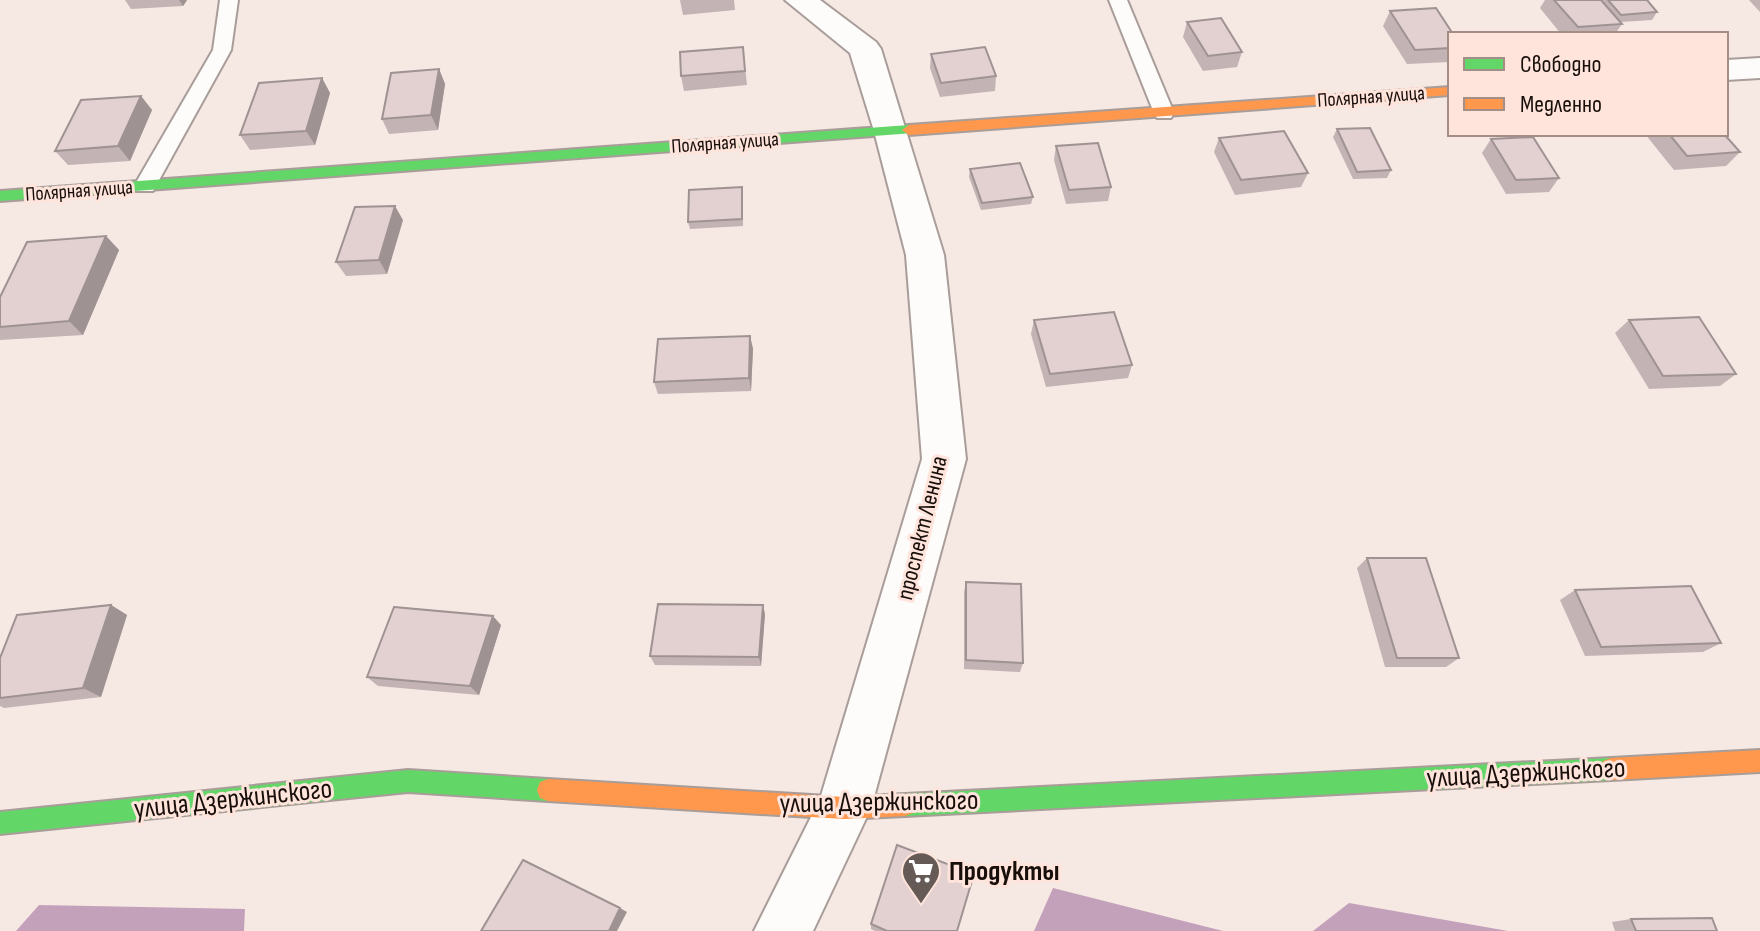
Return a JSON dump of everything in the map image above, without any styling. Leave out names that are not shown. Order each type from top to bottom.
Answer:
[{"type":"street","name":"проспект Ленина","points":[[783,931],[844,808],[944,459],[925,255],[891,131],[865,49],[800,0]]},
{"type":"street","points":[[1728,70],[1760,68]]},
{"type":"street","name":"Полярная улица","points":[[0,196],[1448,91]]},
{"type":"street","name":"улица Дзержинского","points":[[0,823],[408,781],[844,808],[1760,761]]},
{"type":"lane","points":[[145,186],[222,50],[229,0]]},
{"type":"lane","points":[[1118,0],[1164,113]]},
{"type":"shaded area","points":[[1053,888],[1223,931],[1034,931]]},
{"type":"shaded area","points":[[1349,903],[1508,931],[1313,931]]},
{"type":"shaded area","points":[[39,905],[245,909],[244,931],[16,931]]},
{"type":"building","points":[[1554,0],[1601,0],[1622,24],[1578,27]]},
{"type":"building","points":[[1608,0],[1647,0],[1657,12],[1621,15]]},
{"type":"building","points":[[1436,8],[1452,32],[1448,32],[1448,48],[1415,50],[1390,11]]},
{"type":"building","points":[[1221,18],[1242,52],[1208,56],[1187,22]]},
{"type":"building","points":[[743,47],[745,71],[681,76],[680,52]]},
{"type":"building","points":[[985,47],[996,76],[941,83],[931,54]]},
{"type":"building","points":[[439,69],[431,115],[382,119],[391,73]]},
{"type":"building","points":[[322,78],[306,131],[240,135],[259,83]]},
{"type":"building","points":[[141,96],[118,146],[55,151],[81,100]]},
{"type":"building","points":[[1370,128],[1391,170],[1357,172],[1337,129]]},
{"type":"building","points":[[1284,131],[1308,173],[1241,180],[1219,138]]},
{"type":"building","points":[[1671,136],[1726,136],[1740,152],[1687,156]]},
{"type":"building","points":[[1533,137],[1559,178],[1516,180],[1491,139]]},
{"type":"building","points":[[1098,143],[1111,187],[1069,190],[1056,146]]},
{"type":"building","points":[[1020,163],[1033,197],[982,203],[970,169]]},
{"type":"building","points":[[742,187],[742,219],[688,222],[689,190]]},
{"type":"building","points":[[395,206],[379,260],[336,262],[355,207]]},
{"type":"building","points":[[106,236],[69,321],[0,327],[0,297],[27,242]]},
{"type":"building","points":[[1114,312],[1132,365],[1050,374],[1034,320]]},
{"type":"building","points":[[1699,317],[1736,374],[1663,376],[1629,320]]},
{"type":"building","points":[[750,336],[749,378],[654,382],[658,339]]},
{"type":"building","points":[[1367,558],[1426,558],[1459,658],[1397,658]]},
{"type":"building","points":[[966,582],[1021,584],[1023,663],[966,660]]},
{"type":"building","points":[[1691,586],[1721,643],[1601,647],[1575,590]]},
{"type":"building","points":[[658,604],[763,605],[759,657],[650,656]]},
{"type":"building","points":[[111,605],[83,688],[0,698],[0,658],[17,615]]},
{"type":"building","points":[[394,607],[493,616],[470,686],[367,677]]},
{"type":"building","name":"Продукты","points":[[897,845],[974,874],[957,931],[887,931],[871,924]]},
{"type":"building","points":[[523,860],[620,908],[609,931],[481,931]]},
{"type":"building","points":[[1712,918],[1717,931],[1636,931],[1631,919]]},
{"type":"traffic: fast","points":[[0,196],[909,130]]},
{"type":"traffic: fast","points":[[905,805],[1611,769]]},
{"type":"traffic: fast","points":[[0,823],[408,781],[548,790]]},
{"type":"traffic: slow","points":[[909,130],[1448,91]]},
{"type":"traffic: slow","points":[[1611,769],[1760,761]]},
{"type":"traffic: slow","points":[[548,790],[844,808],[905,805]]},
{"type":"place","name":"Продукты","points":[[921,905]]}]
